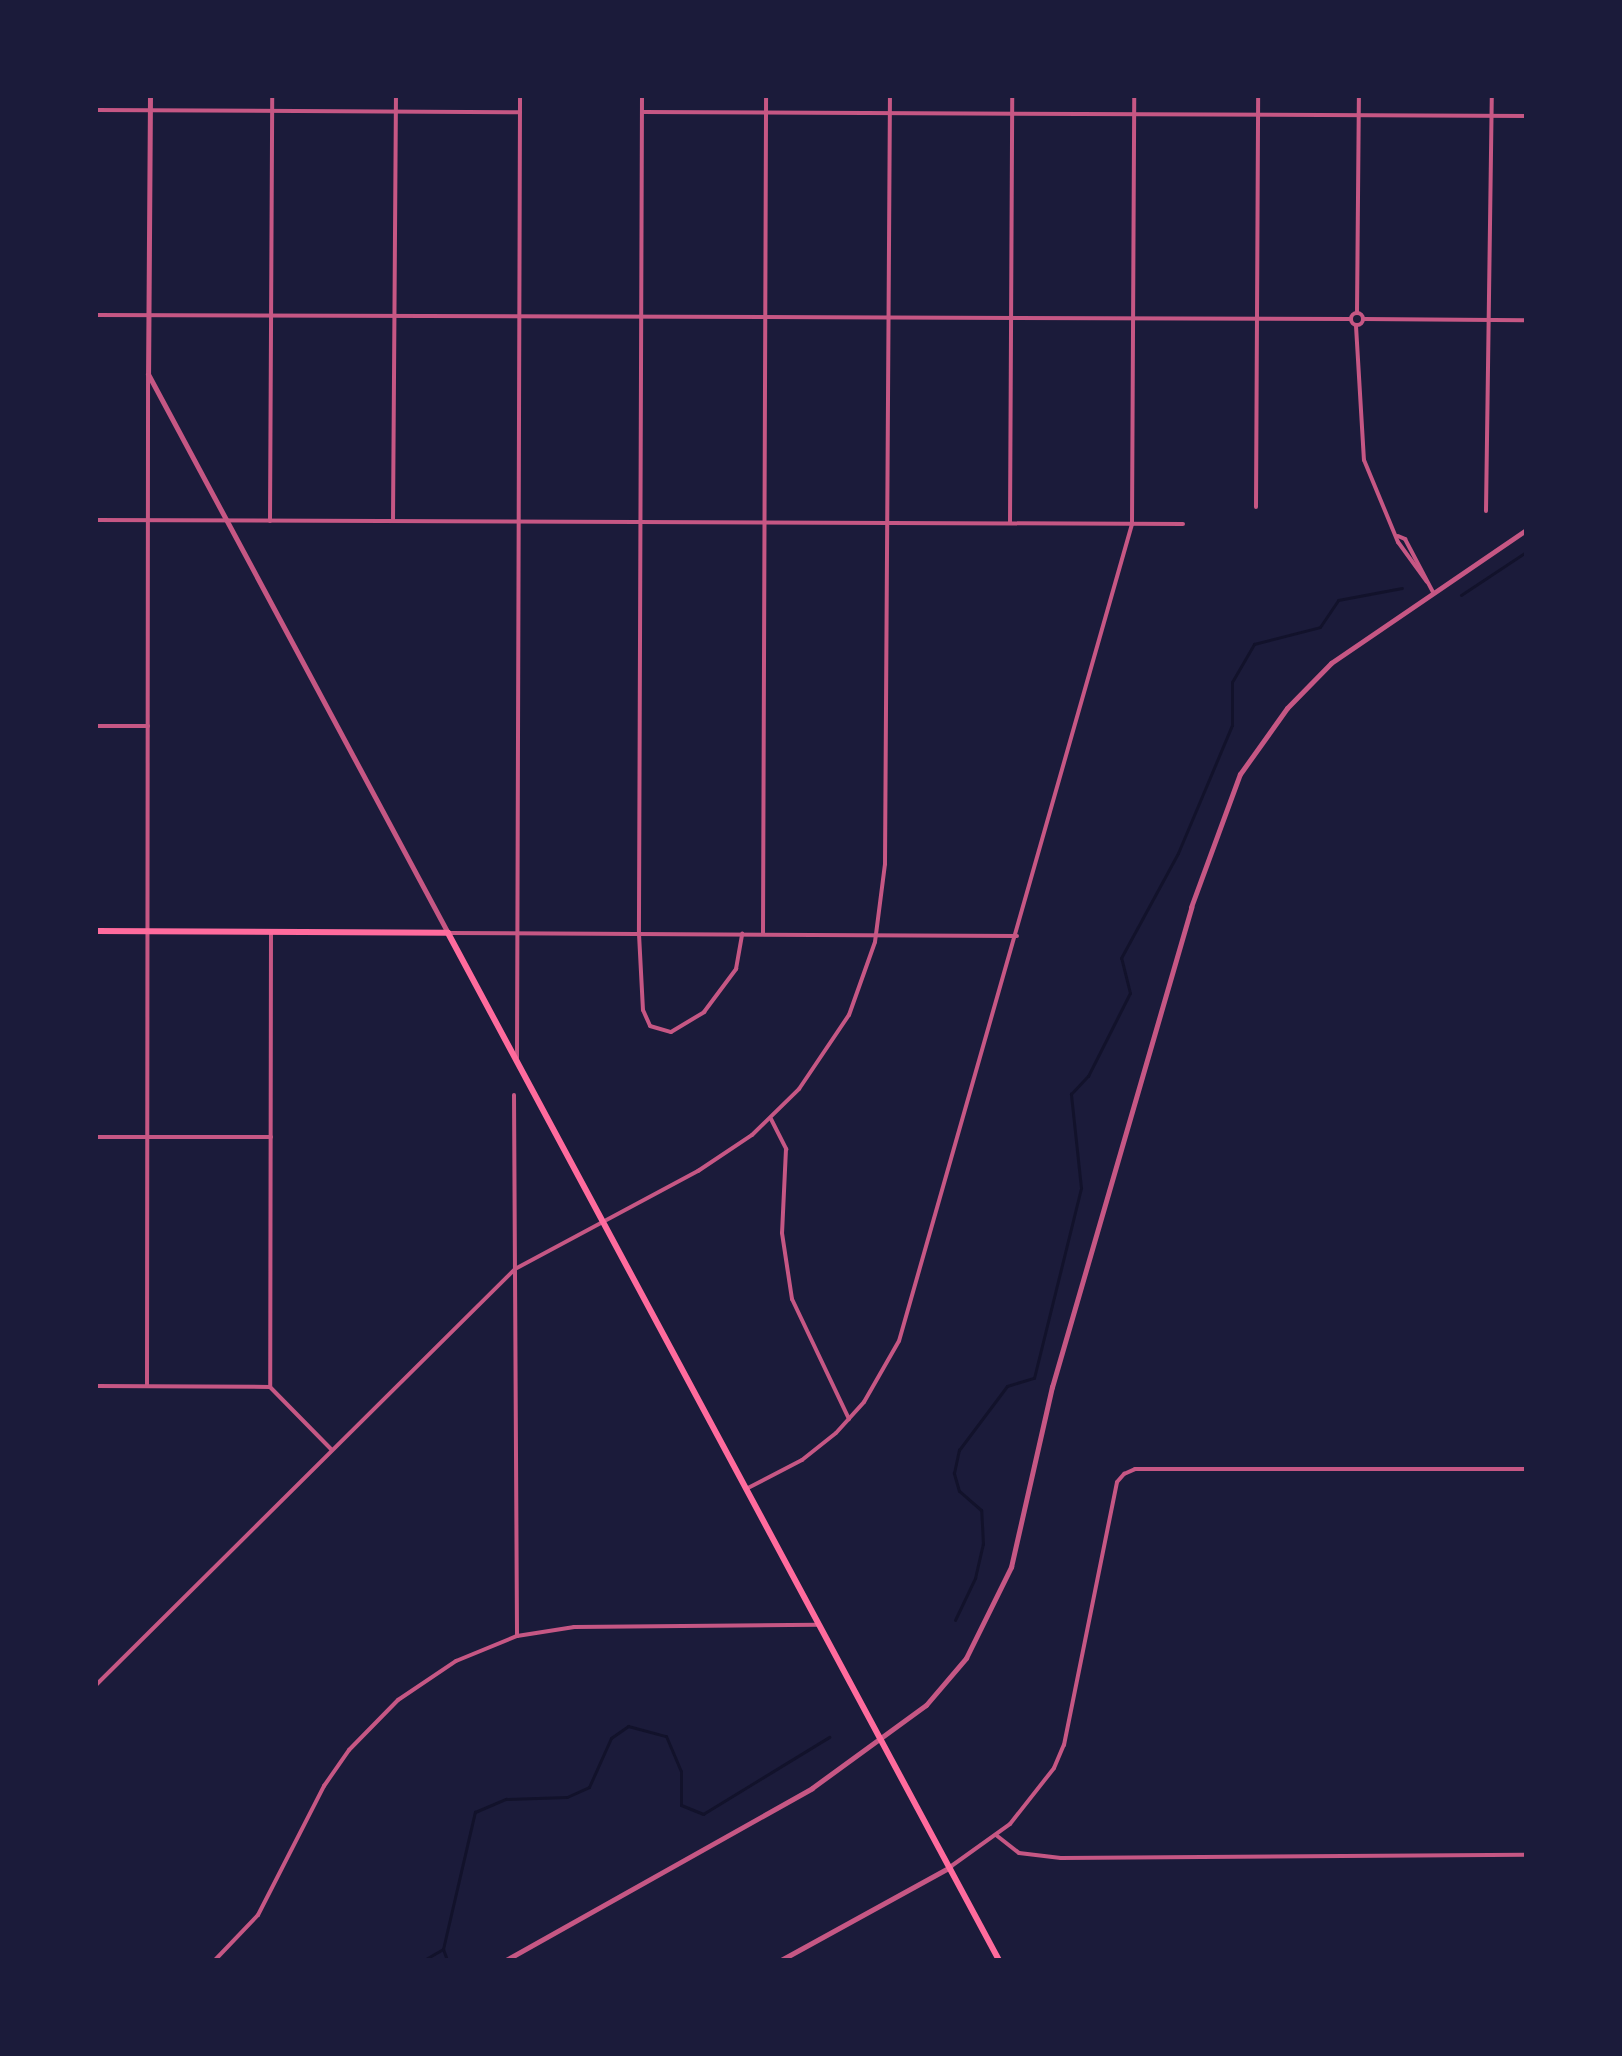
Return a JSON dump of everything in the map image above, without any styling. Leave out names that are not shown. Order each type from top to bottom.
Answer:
[{"type":"main road","points":[[96,931],[448,933],[999,1960]]},
{"type":"street","points":[[147,1386],[150,96]]},
{"type":"street","points":[[270,521],[272,96]]},
{"type":"street","points":[[393,521],[396,96]]},
{"type":"street","points":[[517,1061],[520,96]]},
{"type":"street","points":[[642,96],[639,934],[644,1016],[663,1033],[688,1026],[715,1000],[736,969],[742,934]]},
{"type":"street","points":[[763,934],[766,96]]},
{"type":"street","points":[[96,1685],[515,1269],[725,1155],[771,1119],[826,1055],[849,1015],[876,935],[885,864],[890,96]]},
{"type":"street","points":[[1010,523],[1012,96]]},
{"type":"street","points":[[746,1489],[810,1455],[849,1419],[882,1372],[908,1317],[1132,524],[1134,96]]},
{"type":"street","points":[[1256,507],[1258,96]]},
{"type":"street","points":[[96,315],[1351,319],[1357,313],[1359,96]]},
{"type":"street","points":[[1486,511],[1492,96]]},
{"type":"street","points":[[96,110],[520,112]]},
{"type":"street","points":[[642,112],[1526,116]]},
{"type":"street","points":[[1357,313],[1363,319],[1526,320]]},
{"type":"street","points":[[1351,319],[1356,326],[1364,460],[1375,495],[1398,536],[1405,539],[1433,592]]},
{"type":"street","points":[[1356,326],[1363,319]]},
{"type":"street","points":[[148,374],[448,933],[1017,936]]},
{"type":"street","points":[[96,520],[1183,524]]},
{"type":"street","points":[[506,1960],[812,1788],[926,1705],[966,1658],[1011,1567],[1052,1387],[1191,907],[1240,774],[1287,708],[1331,663],[1526,530]]},
{"type":"street","points":[[96,726],[148,726]]},
{"type":"street","points":[[271,932],[270,1387],[332,1450]]},
{"type":"street","points":[[514,1095],[517,1636]]},
{"type":"street","points":[[771,1119],[786,1149],[782,1233],[792,1299],[849,1419]]},
{"type":"street","points":[[96,1137],[271,1137]]},
{"type":"street","points":[[96,1386],[270,1387]]},
{"type":"street","points":[[781,1960],[950,1867],[996,1835],[1023,1810],[1064,1745],[1117,1482],[1124,1474],[1135,1469],[1526,1469]]},
{"type":"street","points":[[215,1960],[258,1915],[324,1786],[365,1731],[438,1671],[517,1636],[616,1624],[818,1625]]},
{"type":"street","points":[[996,1835],[1019,1853],[1061,1858],[1526,1855]]},
{"type":"waterway","points":[[1461,595],[1526,552]]},
{"type":"waterway","points":[[955,1620],[975,1578],[983,1544],[981,1510],[959,1491],[954,1473],[959,1450],[1007,1386],[1034,1378],[1081,1188],[1071,1094],[1088,1076],[1130,993],[1121,958],[1178,853],[1232,725],[1232,682],[1254,644],[1320,627],[1338,600],[1402,588]]},
{"type":"waterway","points":[[424,1960],[443,1949],[475,1812],[506,1799],[567,1797],[589,1787],[611,1738],[628,1726],[666,1736],[681,1771],[681,1805],[703,1814],[829,1737]]},
{"type":"waterway","points":[[443,1949],[447,1960]]}]
